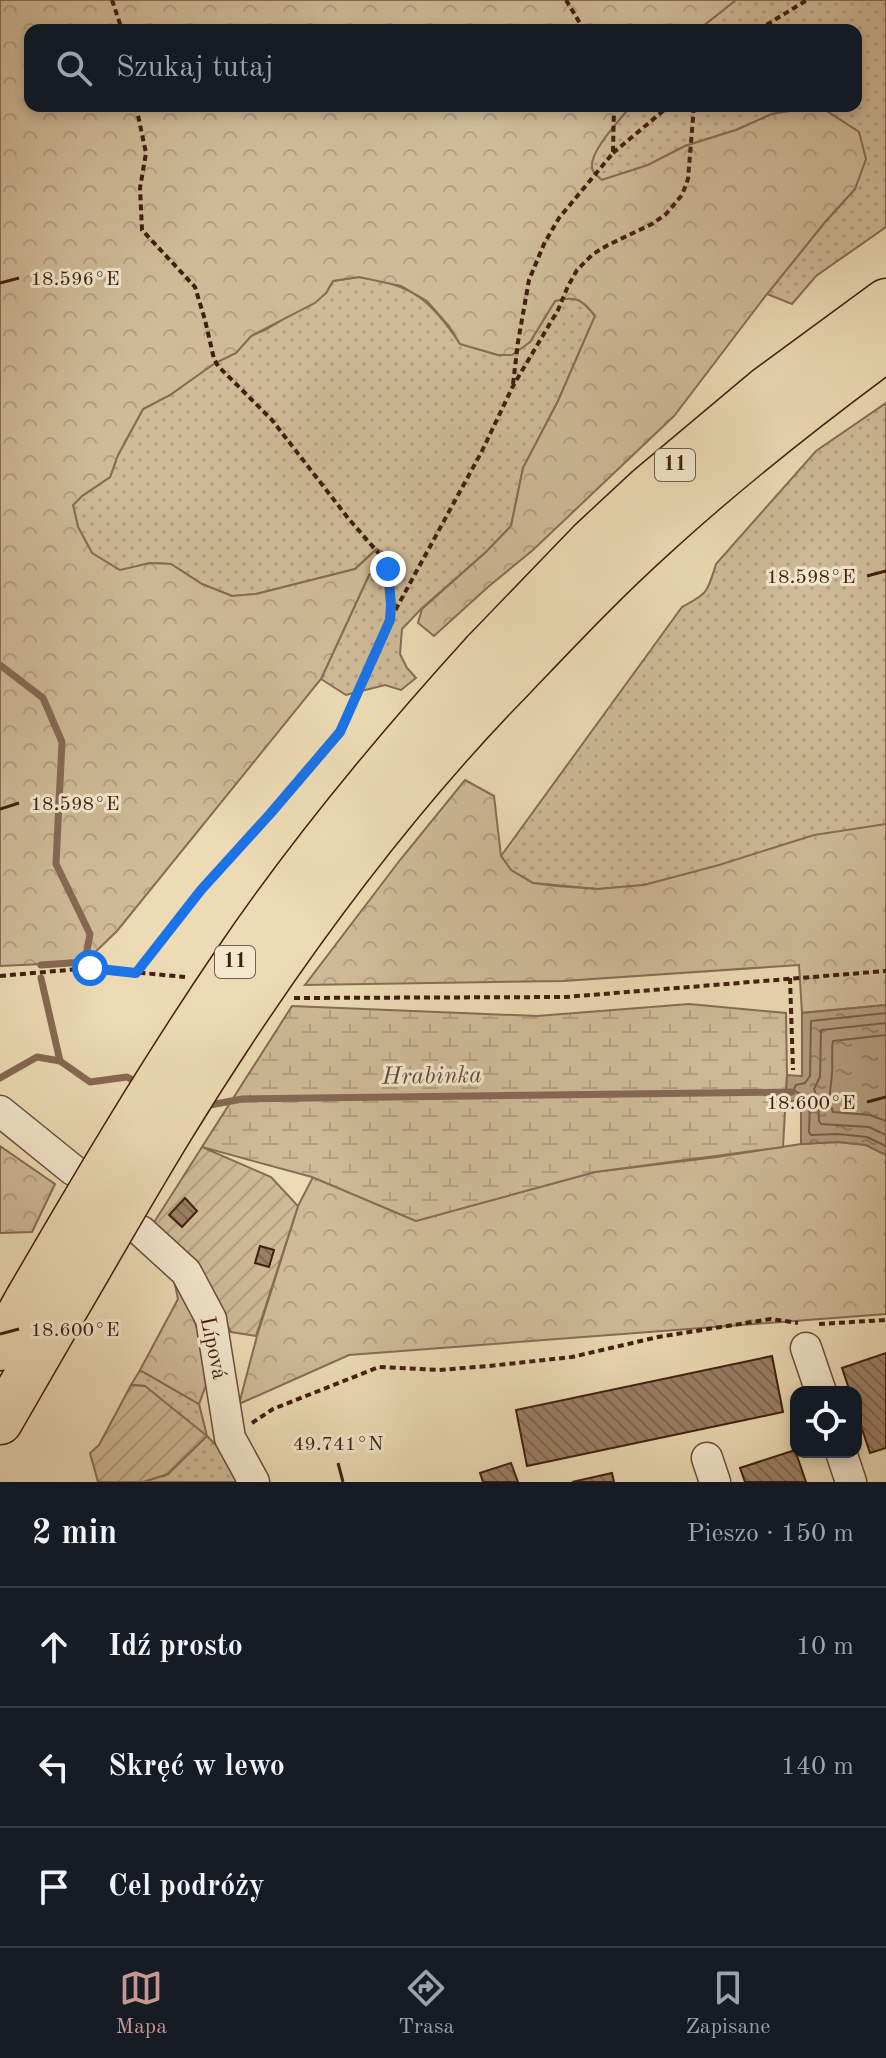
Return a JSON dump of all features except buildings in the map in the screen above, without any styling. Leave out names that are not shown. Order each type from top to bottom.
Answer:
[{"type":"highway","name":"11","points":[[0,1348],[44,1309],[171,1128],[307,925],[437,759],[498,665],[591,541],[648,488],[766,389],[886,301]]},
{"type":"highway","name":"11","points":[[498,665],[591,597],[710,487],[772,435],[886,349]]},
{"type":"highway","name":"11","points":[[0,1422],[44,1309]]},
{"type":"street","points":[[0,1111],[73,1170]]},
{"type":"street","name":"Lípová","points":[[141,1231],[186,1272],[211,1319],[230,1438],[254,1482]]},
{"type":"street","points":[[806,1332],[820,1386]]},
{"type":"street","points":[[843,1458],[851,1482]]},
{"type":"path","points":[[112,0],[120,24]]},
{"type":"path","points":[[566,0],[580,24]]},
{"type":"path","points":[[768,24],[807,0]]},
{"type":"path","points":[[137,112],[146,153],[140,188],[142,230],[195,287],[218,366],[272,420],[381,556],[388,569],[390,620]]},
{"type":"path","points":[[613,153],[614,112]]},
{"type":"path","points":[[513,386],[529,280],[544,244],[559,218],[613,153],[663,112]]},
{"type":"path","points":[[136,973],[201,890],[340,732],[390,620],[577,270],[601,250],[652,224],[666,214],[682,195],[688,179],[694,112]]},
{"type":"path","points":[[0,976],[90,968],[193,978]]},
{"type":"path","points":[[288,998],[566,997],[886,971]]},
{"type":"path","points":[[790,978],[793,1070]]},
{"type":"path","points":[[230,1438],[273,1409],[379,1367],[439,1370],[572,1357],[658,1337],[771,1319],[806,1332],[886,1320]]},
{"type":"green space","points":[[0,0],[736,0],[706,24],[24,24],[24,112],[626,112],[607,134],[593,158],[592,170],[602,180],[648,165],[685,146],[736,130],[772,114],[828,112],[859,132],[866,159],[855,189],[767,294],[674,416],[533,550],[434,636],[418,623],[422,609],[511,526],[523,468],[558,401],[595,316],[587,306],[574,299],[555,301],[530,342],[512,355],[498,355],[460,344],[427,301],[401,286],[359,277],[333,281],[315,303],[251,336],[236,353],[143,409],[118,455],[110,477],[73,505],[78,527],[92,553],[120,570],[150,563],[171,564],[202,584],[232,596],[256,594],[355,569],[377,549],[386,554],[386,563],[369,575],[321,679],[117,931],[85,962],[0,966]]},
{"type":"green space","points":[[736,0],[886,0],[886,227],[816,276],[792,304],[767,294],[855,189],[859,132],[828,112],[862,112],[862,24],[706,24]]},
{"type":"green space","points":[[626,112],[782,112],[685,146],[648,165],[602,180],[594,173],[592,164],[607,134]]},
{"type":"green space","points":[[359,277],[407,290],[429,305],[460,344],[498,355],[530,342],[555,301],[574,298],[595,316],[558,401],[523,468],[511,526],[402,629],[400,654],[416,678],[401,690],[385,685],[346,695],[321,679],[369,575],[386,563],[376,549],[355,569],[256,594],[232,596],[202,584],[171,564],[150,563],[120,571],[92,553],[78,527],[73,505],[110,477],[118,455],[143,409],[236,353],[251,336],[326,293],[333,281]]},
{"type":"green space","points":[[886,403],[886,824],[644,885],[598,889],[533,883],[511,870],[501,856],[682,607],[705,591],[716,564],[816,451]]},
{"type":"green space","points":[[465,780],[494,796],[501,856],[511,870],[533,883],[556,886],[598,889],[644,885],[814,835],[886,824],[886,1005],[802,1013],[799,965],[563,981],[305,985]]},
{"type":"green space","points":[[689,1004],[786,1013],[783,1147],[595,1172],[416,1221],[312,1177],[202,1147],[292,1006],[537,1016]]},
{"type":"green space","points":[[838,1142],[866,1145],[886,1155],[886,1314],[349,1355],[239,1404],[298,1206],[313,1177],[416,1221],[595,1172],[801,1144]]},
{"type":"green space","points":[[0,1146],[55,1184],[32,1232],[0,1233]]},
{"type":"green space","points":[[202,1147],[271,1177],[298,1206],[256,1336],[231,1332],[202,1278],[151,1227]]},
{"type":"green space","points":[[174,1280],[183,1288],[203,1345],[206,1385],[199,1404],[140,1370],[178,1299]]},
{"type":"green space","points":[[140,1370],[199,1404],[207,1436],[225,1454],[241,1482],[143,1482],[168,1474],[145,1386],[131,1385]]},
{"type":"green space","points":[[131,1385],[145,1386],[207,1436],[168,1474],[143,1482],[98,1482],[90,1453],[99,1445]]},
{"type":"water","points":[[886,1005],[886,1155],[866,1145],[838,1142],[801,1144],[801,1101],[786,1101],[787,1075],[802,1076],[802,1013]]},
{"type":"waterway","points":[[0,665],[43,698],[62,742],[56,864],[90,934],[85,962],[41,965]]},
{"type":"waterway","points":[[41,978],[60,1061]]},
{"type":"waterway","name":"Hrabinka","points":[[0,1078],[37,1057],[60,1061],[90,1082],[127,1077],[140,1084]]},
{"type":"waterway","name":"Hrabinka","points":[[205,1106],[242,1099],[792,1092]]},
{"type":"route","points":[[90,968],[136,973],[201,890],[340,732],[390,620],[388,569]]}]
